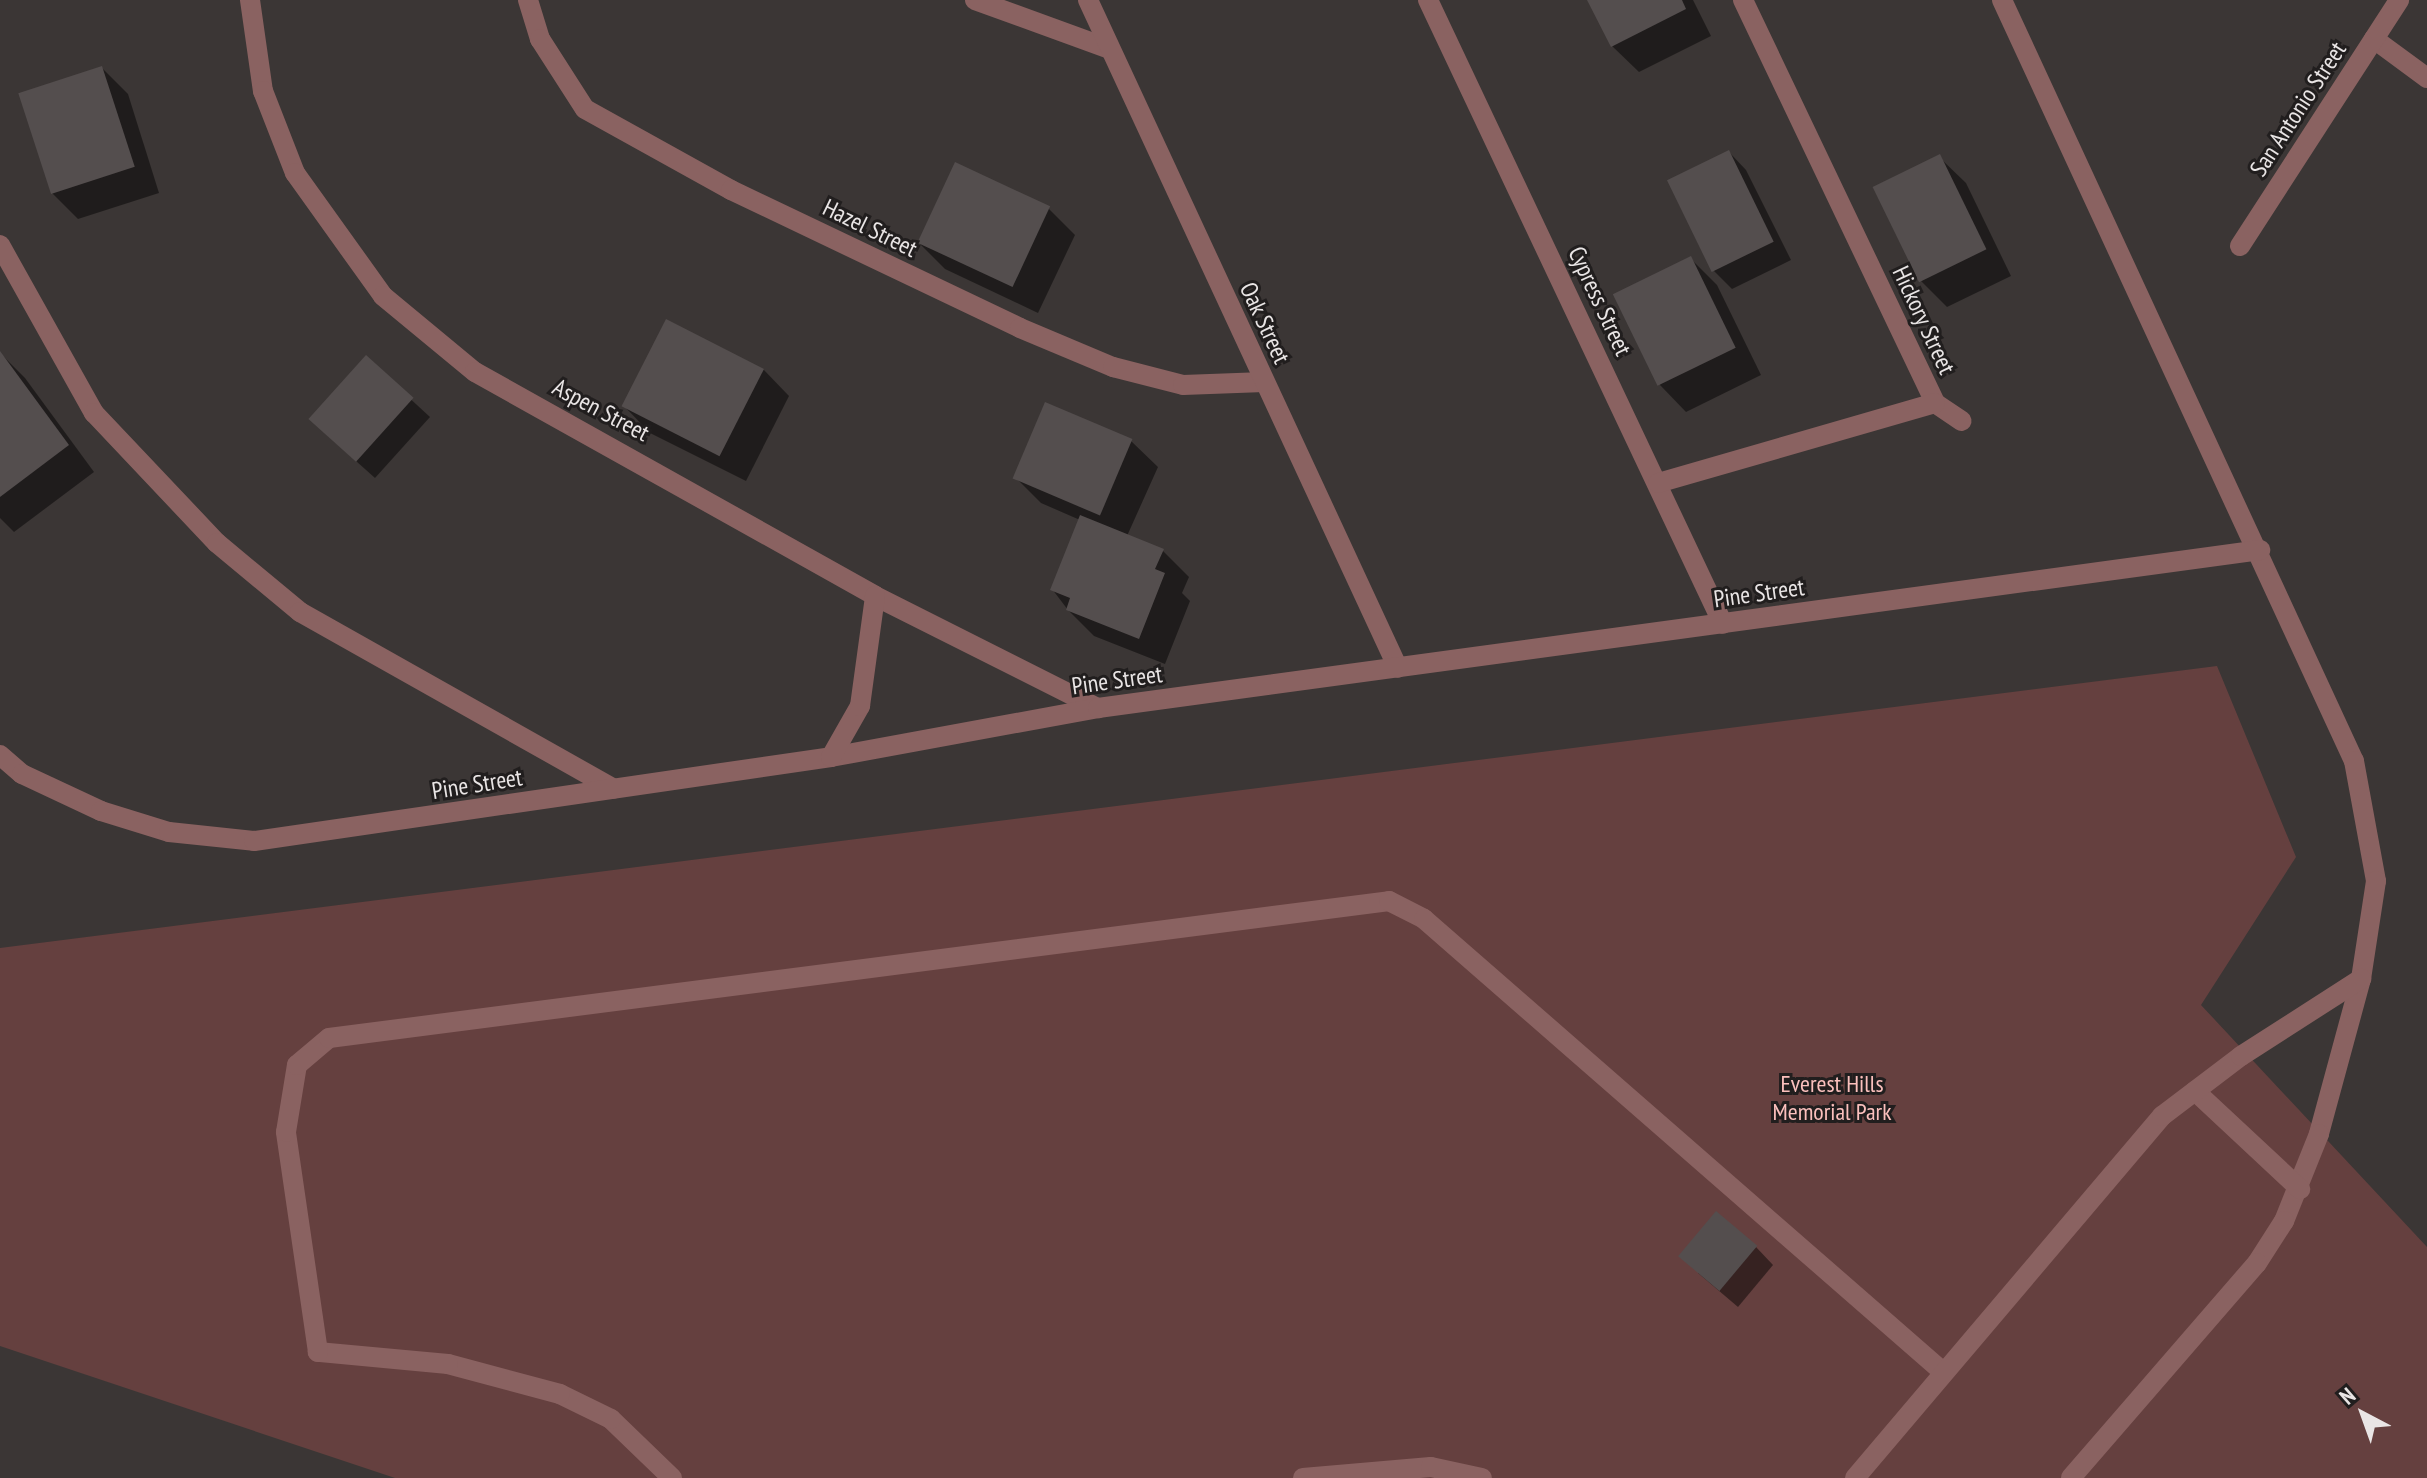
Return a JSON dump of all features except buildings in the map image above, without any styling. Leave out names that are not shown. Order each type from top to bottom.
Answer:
[{"type":"street","name":"Aspen Street","points":[[250,0],[263,91],[295,173],[383,296],[475,372],[875,596],[1098,708]]},
{"type":"street","name":"Hazel Street","points":[[528,0],[540,39],[585,109],[731,190],[1020,328],[1113,367],[1183,385],[1264,382]]},
{"type":"street","points":[[975,0],[1107,48]]},
{"type":"street","name":"Oak Street","points":[[1088,0],[1107,48],[1398,668]]},
{"type":"street","name":"Cypress Street","points":[[1428,0],[1723,624]]},
{"type":"street","name":"Hickory Street","points":[[1658,483],[1935,403],[1743,0]]},
{"type":"street","points":[[2002,0],[2260,550],[2354,761],[2368,820],[2376,881],[2361,979],[2300,1189],[2257,1263],[2071,1478]]},
{"type":"street","name":"San Antonio Street","points":[[2240,246],[2399,0]]},
{"type":"street","points":[[2374,39],[2427,78]]},
{"type":"street","points":[[0,245],[94,413],[217,543],[300,612],[614,789]]},
{"type":"street","points":[[1935,403],[1962,421]]},
{"type":"street","name":"Pine Street","points":[[0,755],[22,774],[101,811],[169,832],[254,841],[831,757],[1098,708],[2260,550]]},
{"type":"street","points":[[831,757],[860,706],[875,596]]},
{"type":"street","points":[[672,1478],[611,1419],[560,1394],[448,1364],[318,1352],[286,1132],[297,1065],[329,1038],[1389,901],[1424,919],[1942,1371]]},
{"type":"street","points":[[1855,1478],[2131,1146],[2195,1091],[2361,979]]},
{"type":"street","points":[[2195,1091],[2300,1189]]},
{"type":"street","points":[[1303,1478],[1431,1467],[1482,1478]]},
{"type":"green space","name":"Everest Hills Memorial Park","points":[[2217,666],[2296,857],[2201,1005],[2427,1247],[2427,1478],[395,1478],[0,1346],[0,948]]}]
